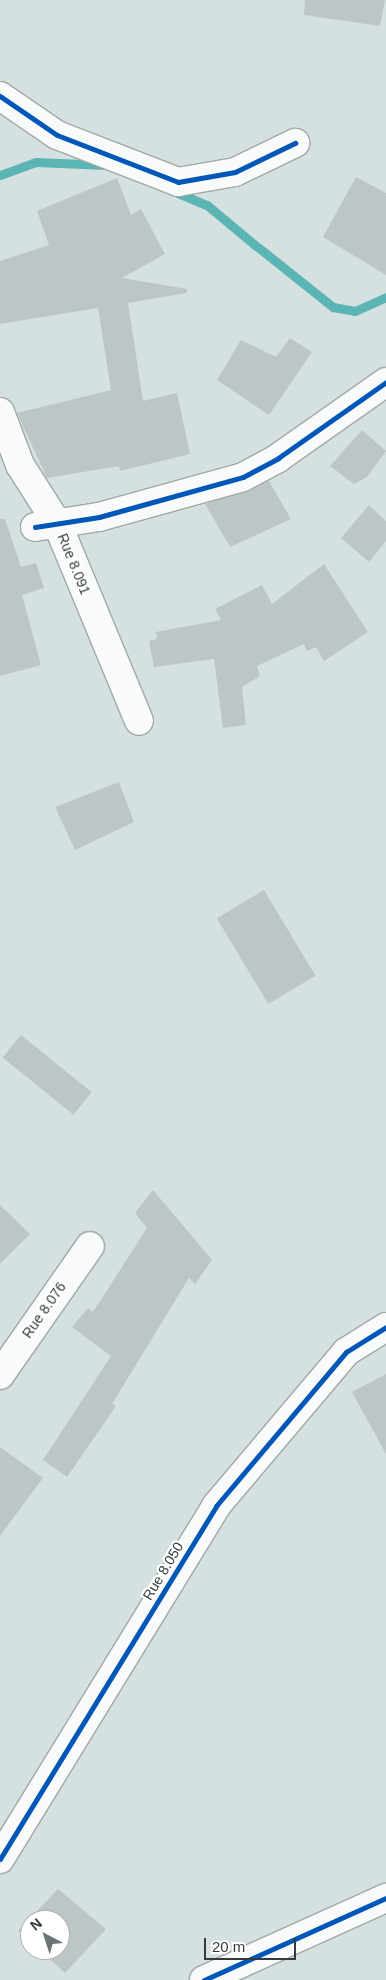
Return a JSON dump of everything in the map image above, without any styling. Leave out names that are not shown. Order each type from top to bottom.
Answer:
[{"type":"street","points":[[0,96],[57,136],[178,182],[235,172],[295,143]]},
{"type":"street","points":[[46,525],[99,517],[243,477],[278,458],[386,382]]},
{"type":"street","name":"Rue 8.091","points":[[0,412],[46,525],[138,721]]},
{"type":"street","name":"Rue 8.076","points":[[0,1375],[90,1246]]},
{"type":"street","name":"Rue 8.050","points":[[0,1859],[216,1506],[346,1352],[386,1327]]},
{"type":"street","points":[[204,1980],[386,1898]]},
{"type":"building","points":[[305,0],[385,0],[380,26],[304,15]]},
{"type":"building","points":[[356,177],[386,193],[386,275],[323,237]]},
{"type":"building","points":[[117,178],[131,215],[141,209],[165,254],[122,278],[187,289],[187,293],[128,303],[143,401],[177,393],[190,454],[120,471],[119,466],[47,478],[17,413],[111,390],[98,308],[0,324],[0,261],[49,245],[37,211]]},
{"type":"building","points":[[290,338],[312,352],[269,415],[217,380],[241,340],[276,357]]},
{"type":"building","points":[[362,430],[386,451],[367,477],[354,484],[330,466]]},
{"type":"building","points":[[269,481],[291,519],[230,547],[205,504]]},
{"type":"building","points":[[369,505],[386,521],[386,541],[369,562],[341,538]]},
{"type":"building","points":[[0,519],[5,519],[21,567],[36,563],[44,588],[22,595],[41,665],[0,676]]},
{"type":"building","points":[[324,564],[368,632],[324,661],[316,647],[307,651],[304,644],[257,666],[260,676],[242,687],[246,725],[223,728],[214,659],[154,667],[149,641],[157,639],[156,632],[221,620],[215,609],[262,585],[272,604]]},
{"type":"building","points":[[119,782],[134,822],[75,850],[55,807]]},
{"type":"building","points":[[264,890],[316,976],[268,1004],[217,918]]},
{"type":"building","points":[[21,1035],[92,1092],[73,1115],[3,1058]]},
{"type":"building","points":[[153,1190],[212,1260],[195,1284],[189,1278],[112,1404],[116,1406],[67,1477],[43,1460],[111,1356],[72,1327],[88,1308],[93,1312],[147,1228],[135,1213]]},
{"type":"building","points":[[0,1205],[30,1234],[0,1264]]},
{"type":"building","points":[[386,1374],[386,1454],[352,1392]]},
{"type":"building","points":[[0,1447],[43,1478],[0,1536]]},
{"type":"building","points":[[58,1889],[106,1929],[65,1973],[51,1960],[70,1960],[70,1910],[38,1910]]},
{"type":"waterway","points":[[0,175],[36,162],[106,165]]},
{"type":"waterway","points":[[171,190],[207,205],[256,246]]},
{"type":"waterway","points":[[259,248],[333,307],[355,311],[386,297]]},
{"type":"cycle path","points":[[0,96],[57,135],[178,182],[235,172],[295,143]]},
{"type":"cycle path","points":[[35,527],[99,517],[243,477],[278,458],[386,382]]},
{"type":"cycle path","points":[[0,1859],[216,1506],[346,1352],[386,1327]]},
{"type":"cycle path","points":[[204,1980],[386,1898]]}]
